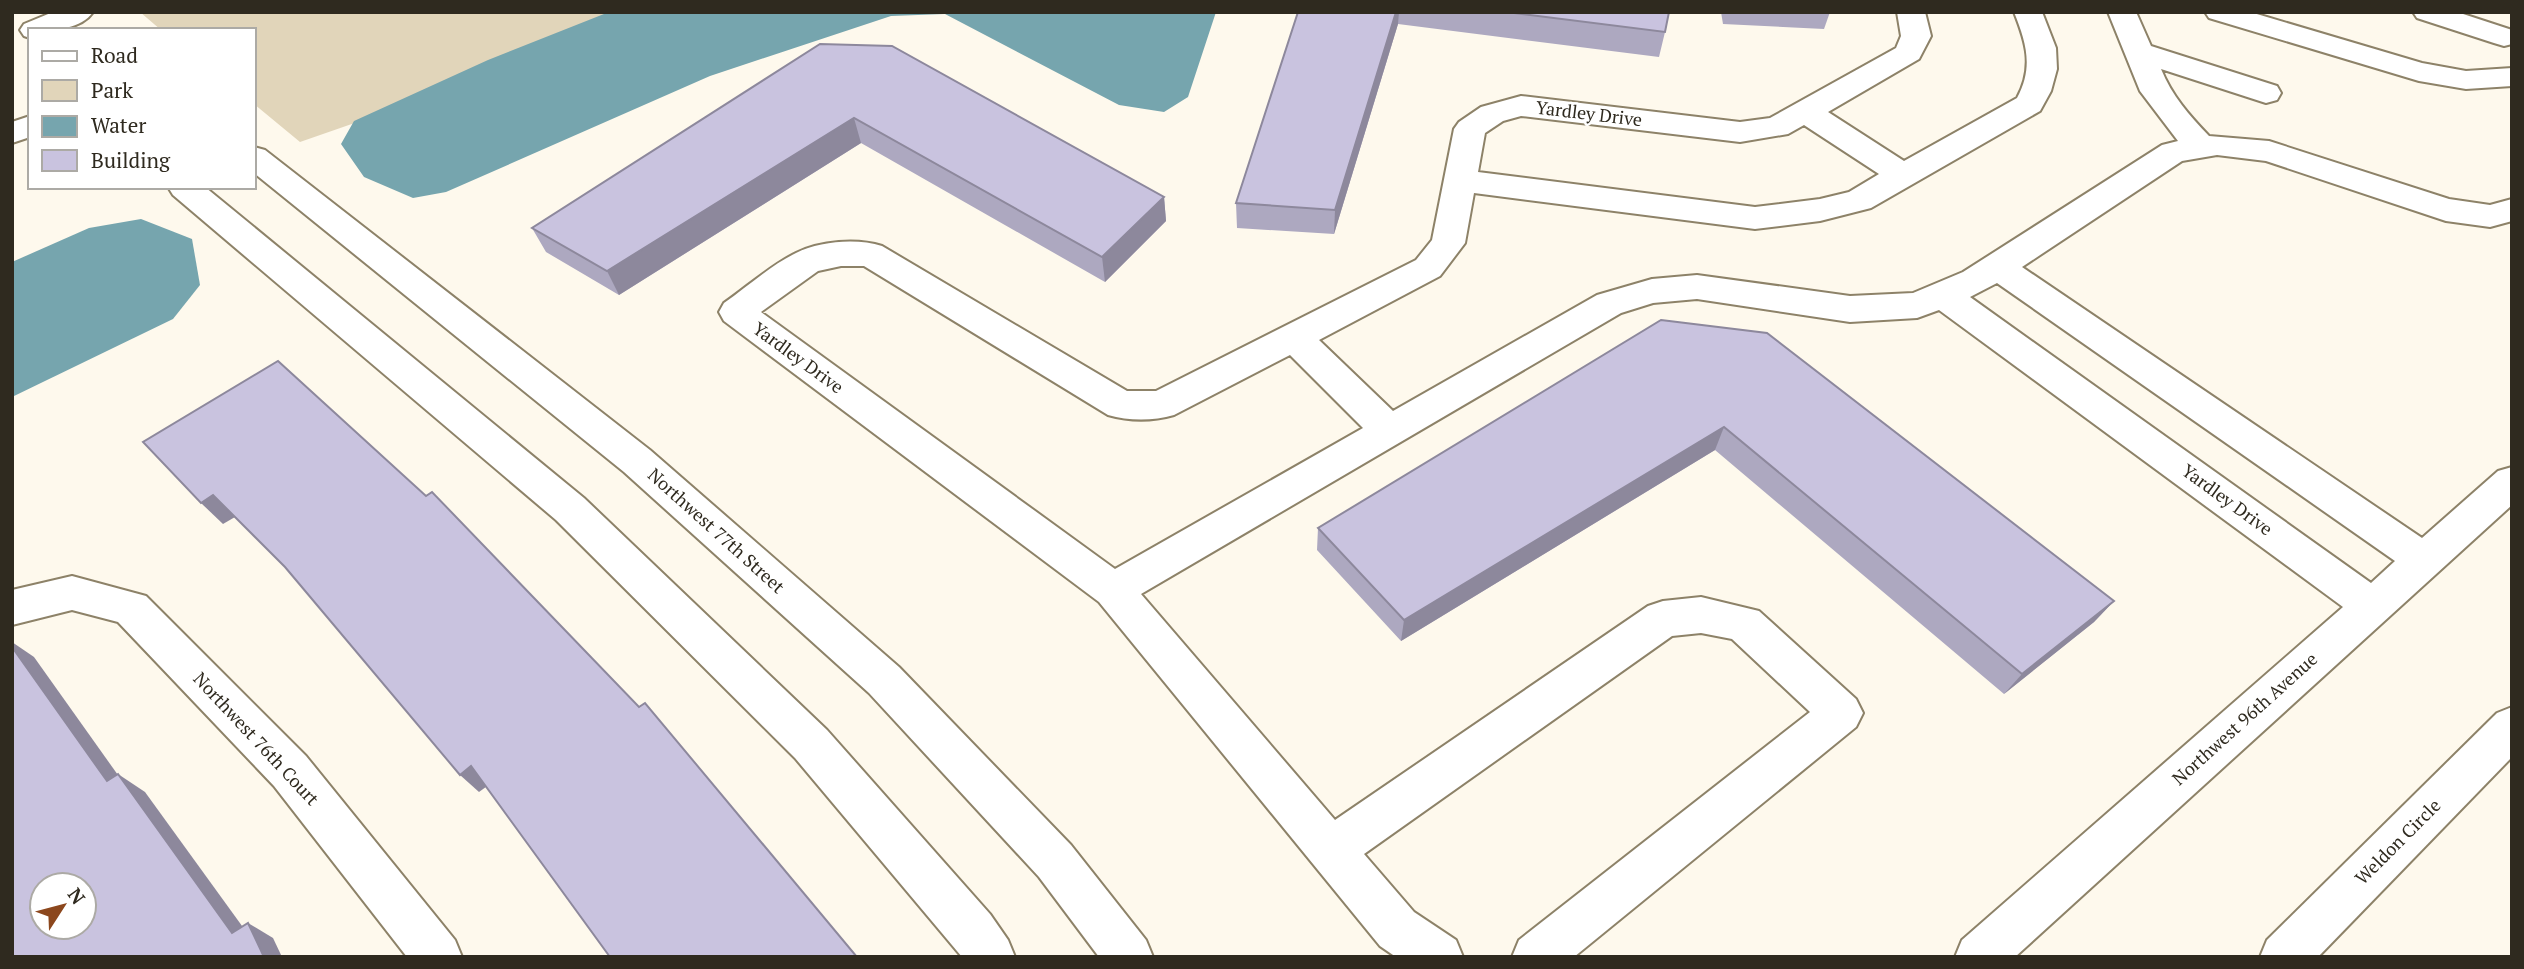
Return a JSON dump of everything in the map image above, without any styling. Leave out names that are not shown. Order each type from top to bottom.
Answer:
[{"type":"street","points":[[38,28],[79,12]]},
{"type":"street","points":[[86,12],[102,28]]},
{"type":"street","name":"Yardley Drive","points":[[1113,590],[736,312],[808,261],[841,254],[870,254],[1121,405],[1161,405],[1428,268],[1448,243],[1470,129],[1492,114],[1521,106],[1740,132],[1777,127],[1909,52],[1916,36],[1911,12]]},
{"type":"street","points":[[1460,180],[1755,218],[1820,210],[1859,200],[2029,104],[2045,69],[2042,46],[2028,12]]},
{"type":"street","points":[[2122,12],[2155,91],[2176,120],[2203,148]]},
{"type":"street","points":[[2219,12],[2419,72],[2466,80],[2512,74]]},
{"type":"street","points":[[2427,12],[2508,31],[2500,46],[2502,61],[2512,74]]},
{"type":"street","points":[[2138,52],[2266,93]]},
{"type":"street","points":[[1805,111],[1903,175]]},
{"type":"street","points":[[1439,957],[1397,929],[1113,590],[1609,304],[1652,291],[1697,287],[1850,309],[1917,305],[1975,281],[2174,152],[2217,145],[2269,151],[2446,210],[2490,216],[2512,210]]},
{"type":"street","name":"Northwest 77th Street","points":[[256,159],[637,461],[884,680],[1055,861],[1129,957]]},
{"type":"street","points":[[186,189],[570,509],[811,744],[973,930],[991,957]]},
{"type":"street","points":[[1998,267],[2424,559]]},
{"type":"street","name":"Yardley Drive","points":[[1942,294],[2372,606]]},
{"type":"street","points":[[1294,337],[1390,431]]},
{"type":"street","points":[[2082,395],[2094,380],[2112,370],[2137,362]]},
{"type":"street","name":"Northwest 96th Avenue","points":[[1979,957],[2512,482]]},
{"type":"street","name":"Northwest 76th Court","points":[[12,608],[72,593],[131,608],[290,771],[438,957]]},
{"type":"street","points":[[1331,850],[1662,619],[1701,615],[1744,624],[1841,713],[1536,957]]},
{"type":"street","name":"Weldon Circle","points":[[2284,957],[2512,727]]},
{"type":"green space","points":[[140,12],[635,12],[369,118],[300,142],[256,106],[256,28],[159,28]]},
{"type":"water","points":[[609,12],[1216,12],[1188,97],[1164,112],[1119,105],[945,14],[891,16],[710,76],[446,192],[413,198],[364,177],[341,144],[354,121],[488,60]]},
{"type":"water","points":[[141,219],[192,239],[200,285],[173,319],[12,397],[12,262],[89,228]]},
{"type":"building","points":[[1298,12],[1396,12],[1335,210],[1236,203]]},
{"type":"building","points":[[1506,12],[1669,12],[1665,32]]},
{"type":"building","points":[[820,44],[892,46],[1164,197],[1102,257],[854,118],[607,271],[532,228]]},
{"type":"building","points":[[1661,320],[1767,333],[2114,601],[2022,674],[1724,427],[1404,620],[1318,528]]},
{"type":"building","points":[[278,361],[426,496],[432,492],[639,707],[645,703],[857,957],[610,957],[471,766],[460,775],[285,567],[213,495],[201,503],[143,442]]},
{"type":"building","points":[[12,647],[107,781],[118,774],[232,933],[248,923],[264,957],[12,957]]}]
